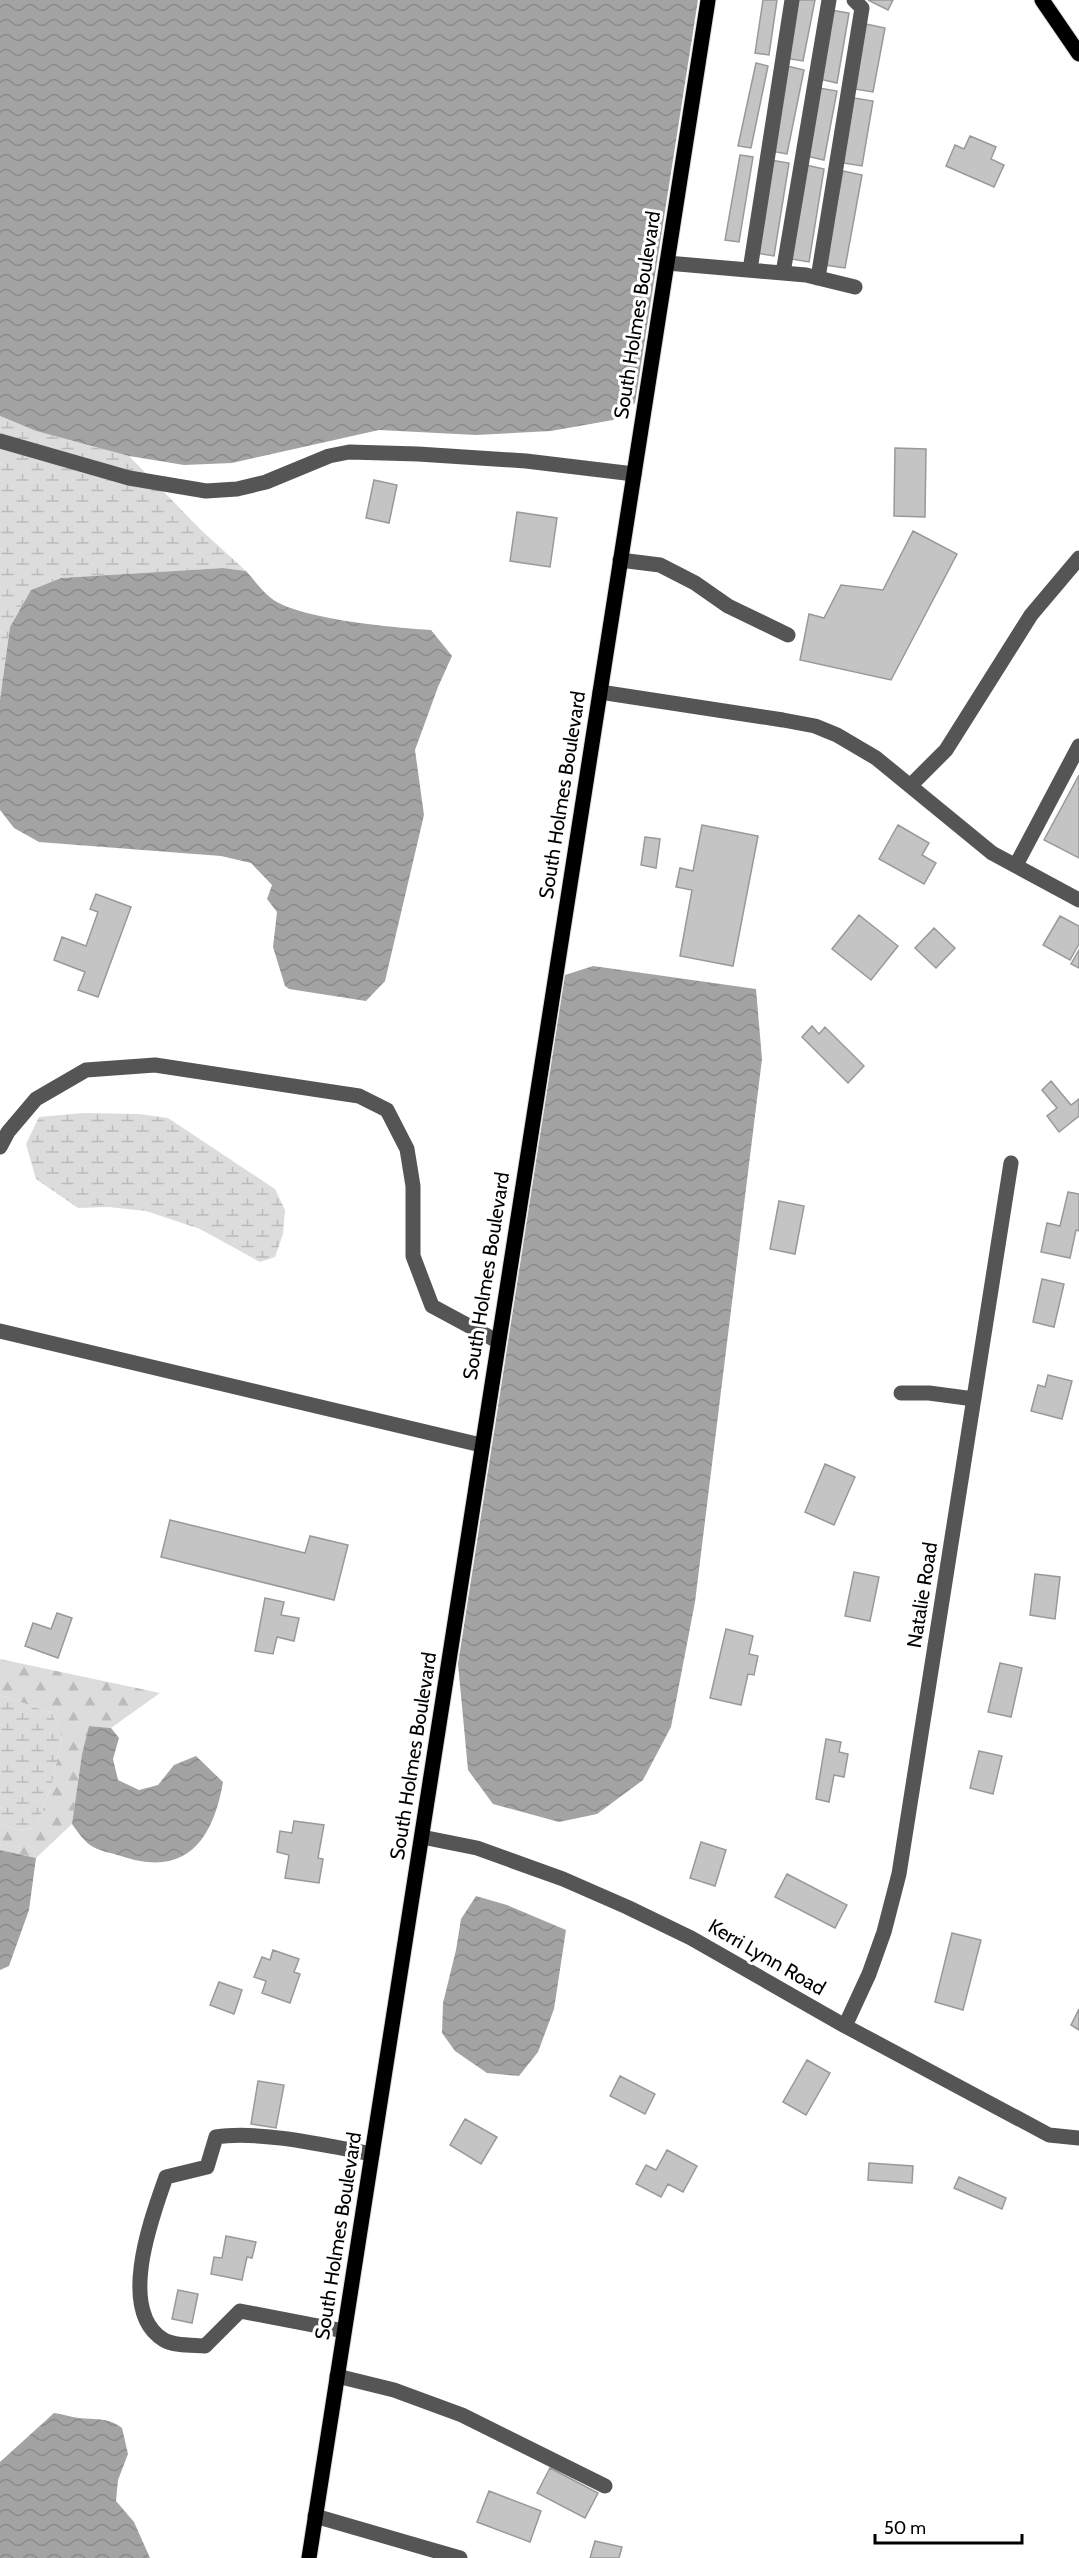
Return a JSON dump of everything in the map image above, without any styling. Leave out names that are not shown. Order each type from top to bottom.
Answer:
[{"type":"main road","name":"South Holmes Boulevard","points":[[309,2558],[497,1341],[708,0]]},
{"type":"main road","points":[[1042,0],[1079,54]]},
{"type":"street","points":[[750,270],[792,0]]},
{"type":"street","points":[[783,273],[828,0]]},
{"type":"street","points":[[818,278],[858,4]]},
{"type":"street","points":[[667,262],[783,273],[855,287]]},
{"type":"street","points":[[0,441],[66,462],[129,478],[206,490],[237,489],[266,482],[330,456],[349,452],[526,461],[634,474]]},
{"type":"street","points":[[910,786],[946,750],[1031,615],[1079,558]]},
{"type":"street","points":[[620,560],[660,564],[695,583],[728,606],[788,635]]},
{"type":"street","points":[[600,692],[815,726],[854,744],[992,852],[1079,900]]},
{"type":"street","points":[[1016,865],[1079,746]]},
{"type":"street","points":[[0,1148],[8,1132],[36,1099],[86,1070],[155,1065],[359,1096],[387,1110],[407,1149],[413,1186],[413,1256],[432,1306],[497,1341]]},
{"type":"street","name":"Natalie Road","points":[[844,2026],[869,1974],[884,1932],[899,1874],[1011,1163]]},
{"type":"street","points":[[0,1331],[481,1445]]},
{"type":"street","points":[[901,1394],[929,1393],[974,1399]]},
{"type":"street","name":"Kerri Lynn Road","points":[[422,1837],[477,1848],[563,1879],[627,1907],[691,1938],[844,2026],[1049,2135],[1079,2138]]},
{"type":"street","points":[[344,2331],[240,2311],[205,2346],[165,2341],[148,2325],[139,2295],[143,2250],[166,2177],[207,2167],[216,2137],[233,2134],[316,2144],[372,2154]]},
{"type":"street","points":[[337,2376],[394,2390],[462,2415],[605,2487]]},
{"type":"street","points":[[315,2516],[460,2558]]},
{"type":"green space","points":[[0,416],[36,431],[129,456],[200,529],[246,571],[223,568],[61,578],[31,590],[10,627],[0,700]]},
{"type":"green space","points":[[84,1113],[139,1114],[168,1118],[275,1189],[285,1210],[283,1234],[275,1257],[260,1262],[200,1229],[146,1211],[108,1207],[78,1208],[36,1179],[26,1144],[39,1117]]},
{"type":"green space","points":[[0,1659],[160,1693],[111,1728],[89,1726],[82,1754],[72,1824],[36,1858],[0,1850],[0,1823],[16,1830],[36,1828],[51,1787],[62,1738],[52,1713],[0,1695]]},
{"type":"green space","points":[[0,1695],[52,1713],[62,1738],[51,1787],[36,1828],[16,1830],[0,1823]]},
{"type":"water","points":[[0,0],[698,0],[635,403],[613,420],[551,431],[476,435],[379,430],[232,463],[184,465],[129,456],[36,431],[0,416]]},
{"type":"water","points":[[223,568],[246,571],[271,598],[302,612],[348,621],[431,630],[452,656],[415,750],[424,815],[385,981],[366,1001],[289,989],[285,986],[273,947],[277,912],[267,899],[272,885],[251,863],[221,856],[39,842],[14,828],[0,810],[0,700],[10,627],[31,590],[61,578]]},
{"type":"water","points":[[593,966],[756,989],[762,1059],[695,1602],[671,1727],[643,1780],[597,1814],[559,1822],[493,1804],[468,1770],[458,1664],[565,975]]},
{"type":"water","points":[[89,1726],[111,1728],[119,1738],[113,1759],[118,1780],[139,1790],[158,1785],[174,1765],[196,1756],[223,1782],[212,1822],[192,1849],[179,1858],[163,1862],[143,1862],[97,1849],[83,1838],[72,1824],[82,1754]]},
{"type":"water","points":[[0,1850],[36,1858],[29,1910],[9,1966],[0,1970]]},
{"type":"water","points":[[476,1896],[507,1905],[566,1930],[554,2009],[538,2052],[519,2076],[487,2073],[455,2051],[442,2033],[443,2003],[461,1919]]},
{"type":"water","points":[[54,2413],[107,2421],[122,2428],[128,2454],[118,2480],[116,2501],[134,2522],[150,2558],[0,2558],[0,2462]]},
{"type":"building","points":[[763,0],[777,0],[769,55],[755,53]]},
{"type":"building","points":[[796,0],[815,0],[803,61],[784,58]]},
{"type":"building","points":[[868,0],[893,0],[888,10]]},
{"type":"building","points":[[831,10],[849,13],[837,83],[819,79]]},
{"type":"building","points":[[866,24],[885,28],[873,92],[854,89]]},
{"type":"building","points":[[756,63],[768,66],[751,148],[738,146]]},
{"type":"building","points":[[787,66],[804,70],[787,154],[770,151]]},
{"type":"building","points":[[819,88],[837,91],[824,160],[806,156]]},
{"type":"building","points":[[854,98],[873,101],[862,166],[843,163]]},
{"type":"building","points":[[970,136],[996,147],[991,159],[1004,165],[994,187],[946,166],[955,145],[964,149]]},
{"type":"building","points":[[740,155],[753,157],[739,242],[725,240]]},
{"type":"building","points":[[770,160],[789,163],[774,256],[756,253]]},
{"type":"building","points":[[806,165],[824,169],[809,262],[791,259]]},
{"type":"building","points":[[843,171],[862,175],[845,268],[825,265]]},
{"type":"building","points":[[895,448],[926,449],[925,517],[894,516]]},
{"type":"building","points":[[374,480],[397,485],[389,523],[366,518]]},
{"type":"building","points":[[517,512],[557,518],[550,567],[510,561]]},
{"type":"building","points":[[913,531],[957,554],[891,680],[800,660],[809,614],[824,618],[841,585],[883,590]]},
{"type":"building","points":[[1079,775],[1079,858],[1044,840]]},
{"type":"building","points":[[702,825],[758,836],[733,966],[680,956],[692,890],[676,887],[680,868],[693,871]]},
{"type":"building","points":[[898,825],[929,843],[922,855],[936,863],[924,884],[879,859]]},
{"type":"building","points":[[645,837],[660,839],[656,868],[641,865]]},
{"type":"building","points":[[96,894],[131,907],[98,997],[78,990],[85,972],[54,960],[62,937],[86,946],[98,912],[90,909]]},
{"type":"building","points":[[859,915],[898,946],[871,980],[832,949]]},
{"type":"building","points":[[1060,916],[1079,926],[1079,944],[1070,960],[1043,945]]},
{"type":"building","points":[[934,928],[955,948],[936,968],[915,948]]},
{"type":"building","points":[[1079,950],[1079,968],[1071,964]]},
{"type":"building","points":[[812,1026],[819,1034],[825,1027],[864,1066],[848,1083],[802,1037]]},
{"type":"building","points":[[1051,1081],[1071,1105],[1079,1099],[1079,1116],[1059,1132],[1047,1116],[1057,1108],[1042,1090]]},
{"type":"building","points":[[1068,1192],[1079,1194],[1079,1231],[1076,1230],[1070,1258],[1041,1252],[1047,1223],[1060,1226]]},
{"type":"building","points":[[779,1201],[804,1206],[795,1254],[770,1249]]},
{"type":"building","points":[[1042,1279],[1064,1284],[1054,1327],[1033,1322]]},
{"type":"building","points":[[1048,1375],[1072,1381],[1062,1419],[1031,1411],[1038,1385],[1045,1387]]},
{"type":"building","points":[[825,1464],[855,1477],[834,1525],[805,1512]]},
{"type":"building","points":[[170,1520],[305,1553],[310,1536],[348,1545],[334,1600],[161,1557]]},
{"type":"building","points":[[854,1572],[879,1577],[870,1621],[845,1616]]},
{"type":"building","points":[[1035,1574],[1060,1577],[1055,1619],[1030,1615]]},
{"type":"building","points":[[265,1598],[284,1602],[281,1615],[299,1618],[294,1641],[277,1637],[273,1654],[255,1651]]},
{"type":"building","points":[[57,1613],[72,1618],[58,1658],[25,1646],[33,1623],[51,1629]]},
{"type":"building","points":[[726,1629],[753,1636],[749,1654],[758,1656],[754,1675],[748,1674],[741,1705],[710,1698]]},
{"type":"building","points":[[1000,1663],[1022,1668],[1011,1717],[988,1712]]},
{"type":"building","points":[[826,1739],[841,1742],[839,1752],[848,1754],[844,1777],[834,1775],[829,1802],[816,1799]]},
{"type":"building","points":[[979,1751],[1002,1756],[993,1794],[970,1788]]},
{"type":"building","points":[[294,1821],[324,1825],[318,1858],[323,1859],[319,1883],[285,1878],[289,1855],[277,1852],[280,1831],[292,1833]]},
{"type":"building","points":[[701,1842],[726,1850],[715,1886],[690,1878]]},
{"type":"building","points":[[787,1874],[847,1905],[835,1928],[775,1897]]},
{"type":"building","points":[[952,1933],[981,1940],[963,2010],[935,2002]]},
{"type":"building","points":[[273,1950],[299,1959],[294,1972],[300,1974],[290,2003],[262,1993],[266,1981],[254,1977],[262,1957],[270,1960]]},
{"type":"building","points":[[219,1982],[242,1990],[234,2014],[210,2005]]},
{"type":"building","points":[[1079,2009],[1079,2030],[1071,2025]]},
{"type":"building","points":[[807,2060],[830,2073],[806,2115],[783,2102]]},
{"type":"building","points":[[620,2076],[655,2094],[645,2114],[610,2096]]},
{"type":"building","points":[[258,2081],[284,2085],[276,2128],[251,2124]]},
{"type":"building","points":[[465,2119],[497,2137],[481,2164],[450,2145]]},
{"type":"building","points":[[667,2150],[697,2166],[683,2192],[668,2184],[661,2197],[636,2184],[646,2165],[656,2170]]},
{"type":"building","points":[[869,2163],[913,2166],[912,2183],[868,2180]]},
{"type":"building","points":[[959,2177],[1006,2198],[1002,2209],[954,2188]]},
{"type":"building","points":[[226,2236],[256,2242],[252,2258],[247,2257],[242,2280],[211,2274],[214,2257],[222,2258]]},
{"type":"building","points":[[178,2290],[198,2294],[192,2323],[172,2319]]},
{"type":"building","points":[[550,2468],[598,2493],[585,2518],[537,2493]]},
{"type":"building","points":[[489,2491],[541,2511],[530,2542],[477,2522]]},
{"type":"building","points":[[595,2541],[622,2547],[619,2558],[590,2558]]}]
